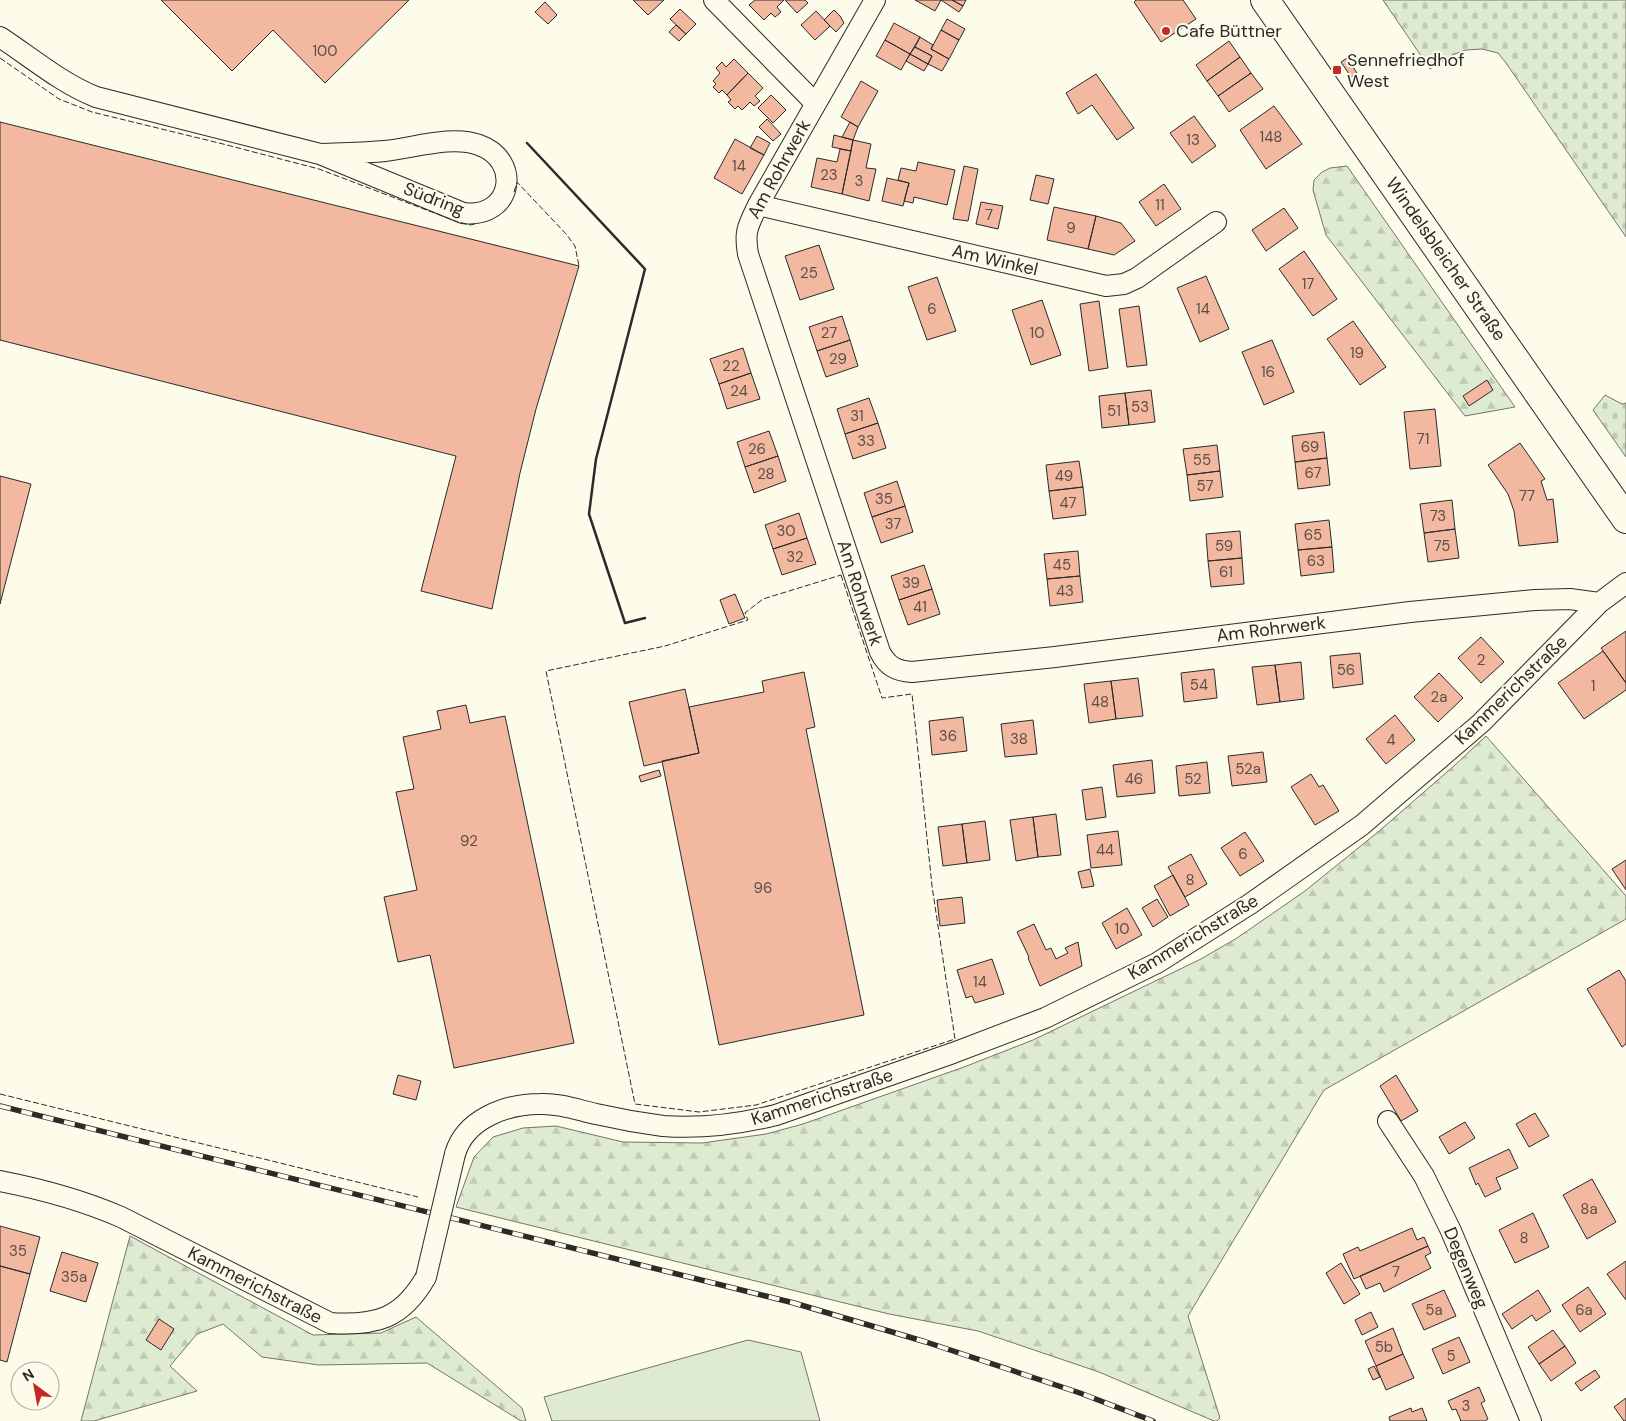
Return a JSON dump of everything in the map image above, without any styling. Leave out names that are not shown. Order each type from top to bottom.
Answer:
[{"type":"main road","name":"Windelsbleicher Straße","points":[[1266,0],[1626,519]]},
{"type":"street","points":[[714,0],[815,103]]},
{"type":"street","name":"Am Rohrwerk","points":[[875,0],[758,205],[749,223],[746,238],[748,254],[880,652],[884,661],[892,668],[901,672],[922,671],[1055,657],[1367,617],[1535,600],[1570,599],[1599,603]]},
{"type":"street","name":"Südring","points":[[0,38],[65,82],[96,97],[320,154],[463,213],[476,214],[488,210],[499,202],[505,191],[507,179],[503,165],[494,153],[480,145],[462,141],[440,142],[384,151],[320,154]]},
{"type":"street","name":"Am Winkel","points":[[758,205],[1106,286],[1124,284],[1137,278],[1216,222]]},
{"type":"street","name":"Kammerichstraße","points":[[0,1181],[63,1196],[101,1208],[330,1323],[364,1323],[380,1320],[403,1308],[426,1277],[455,1154],[463,1137],[475,1123],[506,1109],[541,1104],[560,1106],[638,1123],[664,1126],[691,1128],[751,1121],[776,1115],[953,1053],[1045,1018],[1158,962],[1250,904],[1362,825],[1481,723],[1599,603],[1626,583]]},
{"type":"street","name":"Degenweg","points":[[1388,1121],[1424,1176],[1440,1207],[1531,1421]]},
{"type":"green space","points":[[1383,0],[1626,0],[1626,237],[1498,53],[1482,49],[1466,50],[1452,55],[1430,69]]},
{"type":"green space","points":[[1347,166],[1515,407],[1465,416],[1326,235],[1313,190],[1314,180],[1322,172],[1330,168]]},
{"type":"green space","points":[[1605,395],[1622,404],[1626,403],[1626,457],[1593,410]]},
{"type":"green space","points":[[1486,736],[1626,896],[1626,919],[1324,1090],[1188,1316],[1220,1418],[1217,1421],[1099,1372],[978,1331],[889,1314],[456,1207],[474,1157],[493,1137],[523,1128],[556,1126],[623,1142],[702,1143],[766,1134],[803,1124],[964,1067],[1033,1040],[1201,959],[1237,938],[1305,891],[1378,832]]},
{"type":"green space","points":[[130,1236],[313,1335],[381,1333],[416,1317],[522,1408],[526,1421],[521,1421],[427,1363],[319,1365],[262,1357],[223,1324],[197,1334],[170,1366],[197,1391],[94,1421],[81,1421]]},
{"type":"green space","points":[[748,1340],[801,1352],[820,1421],[552,1421],[544,1397]]},
{"type":"building","points":[[161,0],[409,0],[325,83],[273,30],[232,71]]},
{"type":"building","points":[[633,0],[664,0],[648,15]]},
{"type":"building","points":[[755,0],[784,0],[777,7],[781,12],[775,17],[771,13],[764,20],[749,5]]},
{"type":"building","points":[[785,0],[805,0],[808,3],[797,13]]},
{"type":"building","points":[[915,0],[941,0],[935,11]]},
{"type":"building","points":[[941,0],[952,0],[963,6],[959,12]]},
{"type":"building","points":[[952,0],[966,0],[963,6]]},
{"type":"building","name":"Cafe Büttner","points":[[1136,0],[1183,0],[1196,19],[1161,42],[1134,2]]},
{"type":"building","points":[[545,2],[557,15],[548,24],[535,12]]},
{"type":"building","points":[[680,9],[696,24],[686,34],[670,19]]},
{"type":"building","points":[[834,10],[844,23],[836,32],[824,20]]},
{"type":"building","points":[[816,11],[830,26],[815,40],[801,25]]},
{"type":"building","points":[[947,19],[965,29],[959,40],[941,30]]},
{"type":"building","points":[[894,23],[920,37],[910,54],[885,40]]},
{"type":"building","points":[[676,25],[686,34],[679,41],[669,32]]},
{"type":"building","points":[[941,30],[959,40],[949,59],[931,49]]},
{"type":"building","points":[[920,37],[933,45],[931,49],[949,59],[942,71],[928,64],[932,56],[915,47]]},
{"type":"building","points":[[885,40],[910,54],[901,70],[876,56]]},
{"type":"building","points":[[1229,41],[1240,57],[1207,81],[1196,65]]},
{"type":"building","points":[[915,47],[932,56],[928,64],[910,54]]},
{"type":"building","points":[[910,54],[928,64],[924,71],[906,61]]},
{"type":"building","points":[[1240,57],[1251,73],[1218,96],[1207,81]]},
{"type":"building","points":[[1347,58],[1357,73],[1351,77],[1341,62]]},
{"type":"building","points":[[734,59],[748,73],[727,95],[722,90],[719,93],[713,87],[716,84],[713,81],[720,73],[716,68],[722,62],[726,67]]},
{"type":"building","points":[[748,73],[763,88],[755,96],[760,101],[754,106],[750,102],[742,110],[738,106],[735,109],[728,102],[731,100],[727,95]]},
{"type":"building","points":[[1251,73],[1263,89],[1229,112],[1218,96]]},
{"type":"building","points":[[1096,74],[1134,128],[1117,140],[1092,105],[1078,114],[1066,93]]},
{"type":"building","points":[[861,81],[878,91],[858,127],[841,117]]},
{"type":"building","points":[[771,95],[786,110],[773,123],[758,108]]},
{"type":"building","points":[[1274,106],[1302,144],[1266,169],[1240,130]]},
{"type":"building","points":[[1194,116],[1216,146],[1192,163],[1170,133]]},
{"type":"building","points":[[767,119],[781,134],[773,141],[759,127]]},
{"type":"building","points":[[0,122],[579,266],[536,409],[520,473],[492,609],[421,591],[456,456],[0,340]]},
{"type":"building","points":[[850,122],[858,127],[853,140],[842,137]]},
{"type":"building","points":[[834,135],[853,140],[851,151],[832,147]]},
{"type":"building","points":[[757,136],[770,143],[764,155],[750,148]]},
{"type":"building","points":[[735,139],[764,155],[742,194],[714,178]]},
{"type":"building","points":[[853,140],[871,144],[866,168],[876,169],[869,201],[842,194]]},
{"type":"building","points":[[840,149],[851,151],[842,194],[811,187],[817,158],[837,162]]},
{"type":"building","points":[[918,162],[955,170],[947,205],[914,197],[913,203],[904,201],[909,183],[898,180],[901,168],[916,171]]},
{"type":"building","points":[[964,166],[978,169],[968,221],[953,219]]},
{"type":"building","points":[[1036,175],[1054,179],[1048,204],[1030,200]]},
{"type":"building","points":[[887,178],[909,183],[903,206],[882,201]]},
{"type":"building","points":[[1164,184],[1181,209],[1156,226],[1139,202]]},
{"type":"building","points":[[981,202],[1003,206],[998,229],[976,224]]},
{"type":"building","points":[[1054,207],[1096,216],[1088,249],[1047,240]]},
{"type":"building","points":[[1284,208],[1298,228],[1266,251],[1252,230]]},
{"type":"building","points":[[1096,216],[1121,223],[1135,241],[1114,255],[1088,249]]},
{"type":"building","points":[[819,245],[834,289],[800,300],[785,256]]},
{"type":"building","points":[[1304,251],[1337,299],[1313,316],[1279,269]]},
{"type":"building","points":[[1206,276],[1229,329],[1200,342],[1177,288]]},
{"type":"building","points":[[937,277],[956,331],[927,340],[908,287]]},
{"type":"building","points":[[1042,300],[1061,355],[1031,365],[1012,310]]},
{"type":"building","points":[[1099,301],[1108,368],[1089,371],[1080,304]]},
{"type":"building","points":[[1139,306],[1147,365],[1127,367],[1119,309]]},
{"type":"building","points":[[842,316],[850,340],[817,351],[809,327]]},
{"type":"building","points":[[1353,321],[1386,367],[1360,385],[1327,339]]},
{"type":"building","points":[[850,340],[858,366],[826,377],[817,351]]},
{"type":"building","points":[[1272,340],[1294,392],[1264,405],[1242,352]]},
{"type":"building","points":[[743,348],[751,373],[719,384],[710,359]]},
{"type":"building","points":[[751,373],[760,399],[727,409],[719,384]]},
{"type":"building","points":[[1487,380],[1493,390],[1469,406],[1463,396]]},
{"type":"building","points":[[1151,390],[1155,422],[1129,425],[1125,393]]},
{"type":"building","points":[[1125,393],[1129,425],[1102,428],[1099,396]]},
{"type":"building","points":[[869,398],[878,423],[845,434],[837,409]]},
{"type":"building","points":[[1435,409],[1441,466],[1410,469],[1404,412]]},
{"type":"building","points":[[878,423],[886,448],[853,459],[845,434]]},
{"type":"building","points":[[769,431],[778,456],[745,467],[737,442]]},
{"type":"building","points":[[1324,432],[1327,458],[1295,462],[1292,436]]},
{"type":"building","points":[[1520,443],[1545,479],[1541,481],[1547,500],[1553,499],[1558,542],[1519,546],[1514,511],[1508,494],[1488,465]]},
{"type":"building","points":[[1217,445],[1220,471],[1187,475],[1183,449]]},
{"type":"building","points":[[778,456],[786,481],[754,493],[745,467]]},
{"type":"building","points":[[1327,458],[1330,485],[1298,489],[1295,462]]},
{"type":"building","points":[[1079,461],[1083,487],[1049,491],[1046,465]]},
{"type":"building","points":[[1220,471],[1223,497],[1190,501],[1187,475]]},
{"type":"building","points":[[0,476],[31,484],[0,604]]},
{"type":"building","points":[[897,481],[905,506],[872,517],[864,493]]},
{"type":"building","points":[[1083,487],[1086,515],[1053,519],[1049,491]]},
{"type":"building","points":[[1452,500],[1455,529],[1424,533],[1420,504]]},
{"type":"building","points":[[905,506],[913,532],[881,543],[872,517]]},
{"type":"building","points":[[799,513],[807,538],[773,549],[765,525]]},
{"type":"building","points":[[1329,520],[1332,547],[1298,550],[1295,524]]},
{"type":"building","points":[[1455,529],[1459,558],[1428,562],[1424,533]]},
{"type":"building","points":[[1240,531],[1242,558],[1208,561],[1206,534]]},
{"type":"building","points":[[807,538],[816,564],[782,575],[773,549]]},
{"type":"building","points":[[1332,547],[1334,572],[1301,576],[1298,550]]},
{"type":"building","points":[[1078,551],[1080,576],[1047,579],[1044,554]]},
{"type":"building","points":[[1242,558],[1244,584],[1211,587],[1208,561]]},
{"type":"building","points":[[924,565],[932,589],[899,600],[891,576]]},
{"type":"building","points":[[1080,576],[1083,602],[1050,606],[1047,579]]},
{"type":"building","points":[[932,589],[940,614],[908,625],[899,600]]},
{"type":"building","points":[[735,594],[745,618],[729,624],[720,600]]},
{"type":"building","points":[[1626,631],[1626,683],[1601,648]]},
{"type":"building","points":[[1481,637],[1504,662],[1481,683],[1458,658]]},
{"type":"building","points":[[1603,651],[1626,683],[1626,690],[1584,719],[1558,683]]},
{"type":"building","points":[[1360,653],[1363,684],[1333,688],[1330,656]]},
{"type":"building","points":[[1301,662],[1304,699],[1280,702],[1275,665]]},
{"type":"building","points":[[1275,665],[1280,702],[1257,705],[1252,667]]},
{"type":"building","points":[[1214,669],[1217,698],[1184,702],[1181,673]]},
{"type":"building","points":[[804,672],[815,727],[806,729],[864,1015],[719,1045],[662,761],[699,753],[689,707],[764,692],[762,681]]},
{"type":"building","points":[[1439,673],[1463,698],[1438,722],[1414,697]]},
{"type":"building","points":[[1138,678],[1143,716],[1116,719],[1111,681]]},
{"type":"building","points":[[1111,681],[1116,719],[1089,723],[1084,684]]},
{"type":"building","points":[[685,689],[699,753],[644,766],[629,702]]},
{"type":"building","points":[[466,705],[470,723],[505,716],[574,1043],[454,1068],[430,955],[398,962],[384,897],[417,890],[396,792],[414,789],[403,737],[441,729],[437,711]]},
{"type":"building","points":[[1395,715],[1415,740],[1386,764],[1366,739]]},
{"type":"building","points":[[963,717],[967,751],[932,755],[929,721]]},
{"type":"building","points":[[1033,720],[1037,754],[1005,757],[1001,724]]},
{"type":"building","points":[[1263,752],[1267,782],[1232,786],[1228,756]]},
{"type":"building","points":[[1152,760],[1155,793],[1117,797],[1113,765]]},
{"type":"building","points":[[1207,762],[1210,793],[1179,796],[1176,766]]},
{"type":"building","points":[[659,770],[661,776],[641,782],[639,776]]},
{"type":"building","points":[[1311,774],[1319,787],[1323,785],[1339,811],[1315,825],[1291,787]]},
{"type":"building","points":[[1102,787],[1106,817],[1086,820],[1082,790]]},
{"type":"building","points":[[1056,814],[1061,855],[1038,857],[1033,817]]},
{"type":"building","points":[[1033,817],[1038,857],[1016,861],[1010,820]]},
{"type":"building","points":[[985,821],[990,860],[967,863],[962,824]]},
{"type":"building","points":[[962,824],[967,863],[943,866],[938,827]]},
{"type":"building","points":[[1118,831],[1122,865],[1091,868],[1087,835]]},
{"type":"building","points":[[1245,832],[1264,861],[1240,876],[1221,848]]},
{"type":"building","points":[[1191,854],[1207,884],[1185,897],[1168,867]]},
{"type":"building","points":[[1626,860],[1626,890],[1612,869]]},
{"type":"building","points":[[1090,869],[1094,886],[1082,888],[1078,872]]},
{"type":"building","points":[[1173,875],[1189,905],[1170,916],[1154,886]]},
{"type":"building","points":[[962,897],[965,923],[940,926],[937,900]]},
{"type":"building","points":[[1157,899],[1168,917],[1153,927],[1142,908]]},
{"type":"building","points":[[1127,908],[1142,935],[1116,949],[1102,923]]},
{"type":"building","points":[[1034,924],[1046,950],[1051,948],[1056,959],[1068,953],[1065,948],[1078,942],[1082,966],[1040,986],[1017,932]]},
{"type":"building","points":[[992,959],[1004,994],[975,1003],[972,996],[966,998],[957,970]]},
{"type":"building","points":[[1619,970],[1626,981],[1626,1044],[1622,1047],[1587,989]]},
{"type":"building","points":[[398,1075],[421,1081],[416,1100],[393,1094]]},
{"type":"building","points":[[1396,1075],[1418,1111],[1401,1121],[1380,1086]]},
{"type":"building","points":[[1535,1113],[1549,1136],[1529,1147],[1516,1124]]},
{"type":"building","points":[[1465,1122],[1475,1138],[1449,1154],[1439,1137]]},
{"type":"building","points":[[1509,1149],[1518,1168],[1496,1178],[1501,1189],[1485,1197],[1478,1183],[1476,1185],[1469,1168]]},
{"type":"building","points":[[1592,1179],[1616,1222],[1587,1239],[1563,1195]]},
{"type":"building","points":[[1533,1213],[1549,1247],[1515,1263],[1499,1230]]},
{"type":"building","points":[[0,1226],[40,1237],[30,1274],[0,1266]]},
{"type":"building","points":[[1412,1228],[1417,1240],[1424,1237],[1428,1246],[1354,1279],[1343,1254],[1358,1247],[1360,1251]]},
{"type":"building","points":[[1428,1246],[1431,1253],[1425,1256],[1431,1268],[1384,1292],[1380,1283],[1366,1289],[1360,1276]]},
{"type":"building","points":[[62,1252],[98,1263],[86,1302],[50,1291]]},
{"type":"building","points":[[1626,1261],[1626,1300],[1607,1274]]},
{"type":"building","points":[[1341,1263],[1360,1294],[1344,1304],[1326,1273]]},
{"type":"building","points":[[0,1266],[30,1274],[7,1362],[0,1360]]},
{"type":"building","points":[[1588,1287],[1606,1314],[1580,1332],[1562,1305]]},
{"type":"building","points":[[1444,1290],[1456,1316],[1424,1330],[1412,1304]]},
{"type":"building","points":[[1538,1290],[1551,1311],[1536,1321],[1532,1315],[1512,1329],[1502,1314]]},
{"type":"building","points":[[1371,1312],[1378,1327],[1362,1335],[1355,1320]]},
{"type":"building","points":[[159,1319],[174,1329],[161,1350],[146,1340]]},
{"type":"building","points":[[1393,1328],[1403,1354],[1376,1366],[1365,1341]]},
{"type":"building","points":[[1553,1330],[1565,1346],[1539,1364],[1528,1347]]},
{"type":"building","points":[[1459,1337],[1470,1362],[1443,1374],[1432,1349]]},
{"type":"building","points":[[1565,1346],[1576,1363],[1551,1381],[1539,1364]]},
{"type":"building","points":[[1403,1354],[1414,1378],[1386,1390],[1376,1366]]},
{"type":"building","points":[[1374,1366],[1380,1377],[1373,1380],[1368,1369]]},
{"type":"building","points":[[1595,1370],[1600,1377],[1581,1391],[1575,1383]]},
{"type":"building","points":[[1479,1387],[1485,1401],[1481,1403],[1488,1419],[1485,1421],[1461,1421],[1456,1409],[1452,1410],[1448,1401]]},
{"type":"building","points":[[1626,1398],[1626,1421],[1624,1421],[1614,1407]]},
{"type":"building","points":[[1411,1408],[1412,1412],[1422,1408],[1427,1421],[1390,1421],[1389,1417]]},
{"type":"railway","points":[[0,1106],[794,1303],[926,1342],[1080,1393],[1153,1421]]},
{"type":"fence","points":[[0,58],[59,99],[92,112],[319,169],[458,222],[471,225],[478,223]]},
{"type":"fence","points":[[514,192],[517,182],[567,235],[575,246],[579,266]]},
{"type":"fence","points":[[841,575],[882,698],[912,694],[932,886],[955,1039],[756,1105],[699,1112],[635,1104],[546,671],[665,646],[748,620],[745,613],[763,599],[841,575]]},
{"type":"fence","points":[[0,1094],[418,1197]]},
{"type":"wall","points":[[527,143],[645,269],[596,459],[589,514],[625,623],[645,618]]},
{"type":"place","name":"Cafe Büttner","points":[[1166,31]]},
{"type":"place","name":"Sennefriedhof West","points":[[1337,70]]}]
